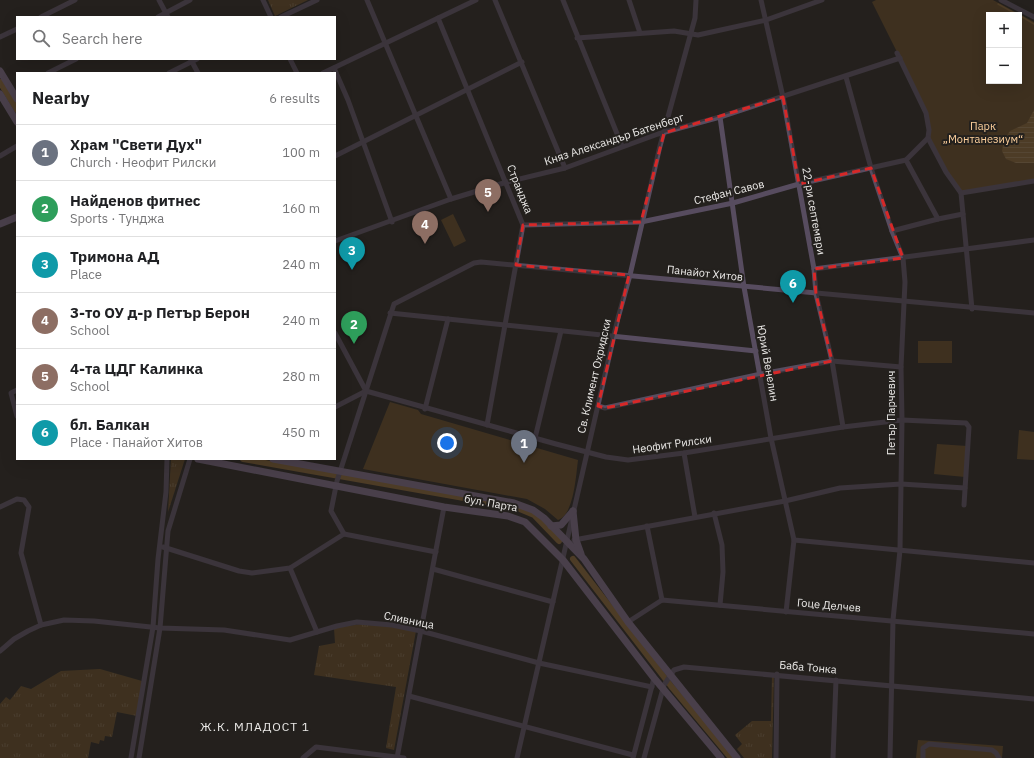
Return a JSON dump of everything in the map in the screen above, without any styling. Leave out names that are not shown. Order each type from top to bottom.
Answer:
[{"type":"main road","points":[[0,71],[15,90]]},
{"type":"main road","points":[[1,97],[16,120]]},
{"type":"main road","points":[[0,224],[16,217]]},
{"type":"main road","name":"бул. Парта","points":[[204,460],[337,483],[444,507],[517,518],[533,529],[563,560],[654,678],[664,687],[718,757]]},
{"type":"main road","name":"бул. Парта","points":[[278,460],[340,473],[514,503],[533,510],[584,559],[669,677],[737,758]]},
{"type":"main road","points":[[551,526],[561,524],[573,511]]},
{"type":"main road","points":[[573,511],[576,540],[584,559]]},
{"type":"street","points":[[43,16],[75,0]]},
{"type":"street","points":[[159,0],[167,15],[190,0]]},
{"type":"street","points":[[263,0],[271,16]]},
{"type":"street","points":[[283,16],[317,0]]},
{"type":"street","points":[[367,0],[451,199]]},
{"type":"street","points":[[325,72],[476,0]]},
{"type":"street","points":[[495,0],[565,168]]},
{"type":"street","points":[[563,0],[577,38],[622,146]]},
{"type":"street","points":[[629,0],[640,33]]},
{"type":"street","name":"Св. Климент Охридски","points":[[517,758],[573,511],[588,452],[613,336],[630,275],[641,222],[664,132],[691,35],[695,18],[696,0]]},
{"type":"street","name":"22-ри септември","points":[[760,0],[766,20],[783,97],[814,269],[816,294],[832,361],[843,427]]},
{"type":"street","points":[[577,38],[674,31],[691,35],[710,33],[766,20],[821,0]]},
{"type":"street","points":[[1001,0],[1034,17]]},
{"type":"street","name":"Странджа","points":[[438,18],[507,182],[523,225],[487,425]]},
{"type":"street","points":[[0,38],[16,30]]},
{"type":"street","name":"Княз Александър Батенберг","points":[[336,240],[392,222],[451,199],[507,182],[565,168],[664,132],[720,117],[846,77],[898,55],[926,113],[929,130],[928,138]]},
{"type":"street","points":[[50,72],[74,60]]},
{"type":"street","points":[[171,72],[193,60],[198,72]]},
{"type":"street","points":[[290,60],[296,72]]},
{"type":"street","points":[[336,156],[522,62]]},
{"type":"street","points":[[334,68],[336,72]]},
{"type":"street","points":[[336,73],[348,100],[392,222]]},
{"type":"street","name":"Петър Парчевич","points":[[846,77],[871,168],[892,231],[903,258],[905,282],[901,367],[902,484],[900,550],[893,620],[890,758]]},
{"type":"street","name":"Юрий Венелин","points":[[720,117],[734,203],[744,287],[771,438],[794,540],[786,612]]},
{"type":"street","points":[[938,219],[906,160],[928,138],[946,172],[961,193],[968,250],[972,309]]},
{"type":"street","points":[[0,156],[16,147]]},
{"type":"street","name":"Стефан Савов","points":[[523,225],[641,222],[734,203],[799,184],[906,160]]},
{"type":"street","points":[[961,193],[1034,181]]},
{"type":"street","points":[[892,231],[963,214]]},
{"type":"street","points":[[814,269],[968,250],[1034,240]]},
{"type":"street","name":"Панайот Хитов","points":[[390,314],[396,303],[474,263],[516,265],[630,275],[972,309],[1034,313]]},
{"type":"street","points":[[344,534],[331,511],[337,483],[390,314],[756,351]]},
{"type":"street","points":[[425,409],[448,319]]},
{"type":"street","points":[[535,438],[561,331]]},
{"type":"street","points":[[336,335],[366,391]]},
{"type":"street","points":[[598,406],[605,408],[760,374],[832,361],[901,367]]},
{"type":"street","points":[[16,390],[11,393],[16,412]]},
{"type":"street","points":[[336,406],[366,391]]},
{"type":"street","name":"Неофит Рилски","points":[[366,391],[425,409],[606,457],[628,460],[684,453],[843,427],[902,420],[968,423],[965,488]]},
{"type":"street","points":[[684,453],[695,517]]},
{"type":"street","points":[[131,758],[153,627],[159,547],[166,492],[167,460]]},
{"type":"street","points":[[139,758],[160,628],[168,531],[190,460]]},
{"type":"street","points":[[567,542],[714,513],[786,501],[840,488],[902,484],[965,488],[964,505]]},
{"type":"street","points":[[0,507],[17,499],[24,500],[29,507],[21,553],[41,625]]},
{"type":"street","points":[[397,757],[444,507]]},
{"type":"street","points":[[714,513],[722,545],[724,572],[720,605]]},
{"type":"street","points":[[628,622],[662,600],[648,526]]},
{"type":"street","points":[[159,547],[239,571],[252,573],[290,568],[344,534],[436,552]]},
{"type":"street","points":[[794,540],[1034,563]]},
{"type":"street","points":[[290,568],[317,632]]},
{"type":"street","points":[[433,569],[553,602]]},
{"type":"street","name":"Гоце Делчев","points":[[662,600],[1034,634]]},
{"type":"street","name":"Сливница","points":[[0,652],[21,634],[41,625],[57,621],[78,620],[160,628],[224,630],[290,640],[357,622],[392,625],[421,631],[539,663],[652,687]]},
{"type":"street","name":"Баба Тонка","points":[[644,758],[664,687],[674,670],[684,666],[1034,699]]},
{"type":"street","points":[[776,758],[777,674]]},
{"type":"street","points":[[409,696],[633,756],[654,678]]},
{"type":"street","points":[[833,758],[836,680]]},
{"type":"street","points":[[923,758],[923,748],[929,744],[992,750],[996,752],[999,758]]},
{"type":"street","points":[[303,758],[316,747],[404,758]]},
{"type":"highlighted area","points":[[783,97],[799,184],[871,168],[903,258],[814,269],[816,294],[832,361],[605,408],[598,406],[629,275],[516,265],[523,225],[641,222],[664,133]]},
{"type":"green space","points":[[268,0],[308,0],[275,16]]},
{"type":"green space","name":"Парк „Монтанезиум“","points":[[876,0],[993,0],[1015,12],[986,12],[986,84],[1022,84],[1022,16],[1034,22],[1034,181],[961,193],[928,138],[928,123],[900,58],[872,2]]},
{"type":"green space","points":[[453,214],[466,241],[454,247],[441,220]]},
{"type":"green space","points":[[918,341],[952,341],[952,363],[918,363]]},
{"type":"green space","points":[[390,402],[418,410],[421,414],[578,460],[575,484],[568,511],[558,520],[545,509],[527,499],[363,469]]},
{"type":"green space","points":[[1019,430],[1034,432],[1034,460],[1017,459]]},
{"type":"green space","points":[[937,444],[967,446],[965,477],[934,474]]},
{"type":"green space","points":[[171,460],[185,460],[168,512]]},
{"type":"green space","points":[[368,623],[416,631],[394,750],[386,748],[396,687],[314,675],[319,646],[335,643],[334,628]]},
{"type":"green space","points":[[100,669],[142,681],[137,716],[117,712],[112,737],[105,736],[104,741],[100,740],[99,744],[91,742],[88,758],[0,758],[0,704],[6,697],[10,700],[21,686],[31,689],[61,671]]},
{"type":"green space","points":[[772,675],[774,675],[772,758],[744,758],[737,749],[742,744],[735,735],[752,721],[771,721]]},
{"type":"green space","points":[[918,740],[1003,746],[1002,758],[916,758]]},
{"type":"shaded area","points":[[1034,110],[1034,163],[1016,163],[1006,159],[1002,151],[1004,140],[1010,131],[1027,123]]},
{"type":"waterway","points":[[998,4],[1013,12]]},
{"type":"waterway","points":[[1022,17],[1034,24]]},
{"type":"waterway","points":[[0,82],[16,108]]},
{"type":"waterway","points":[[249,460],[515,507],[534,515],[559,541]]},
{"type":"waterway","points":[[573,559],[671,686],[731,758]]},
{"type":"place","name":"4-та ЦДГ Калинка","points":[[488,212]]},
{"type":"place","name":"3-то ОУ д-р Петър Берон","points":[[425,244]]},
{"type":"place","name":"Тримона АД","points":[[352,270]]},
{"type":"place","name":"бл. Балкан","points":[[793,303]]},
{"type":"place","name":"Найденов фитнес","points":[[354,344]]},
{"type":"place","name":"Храм \"Свети Дух\"","points":[[524,463]]},
{"type":"district","name":"Ж.К. МЛАДОСТ 1","points":[[255,727]]}]
